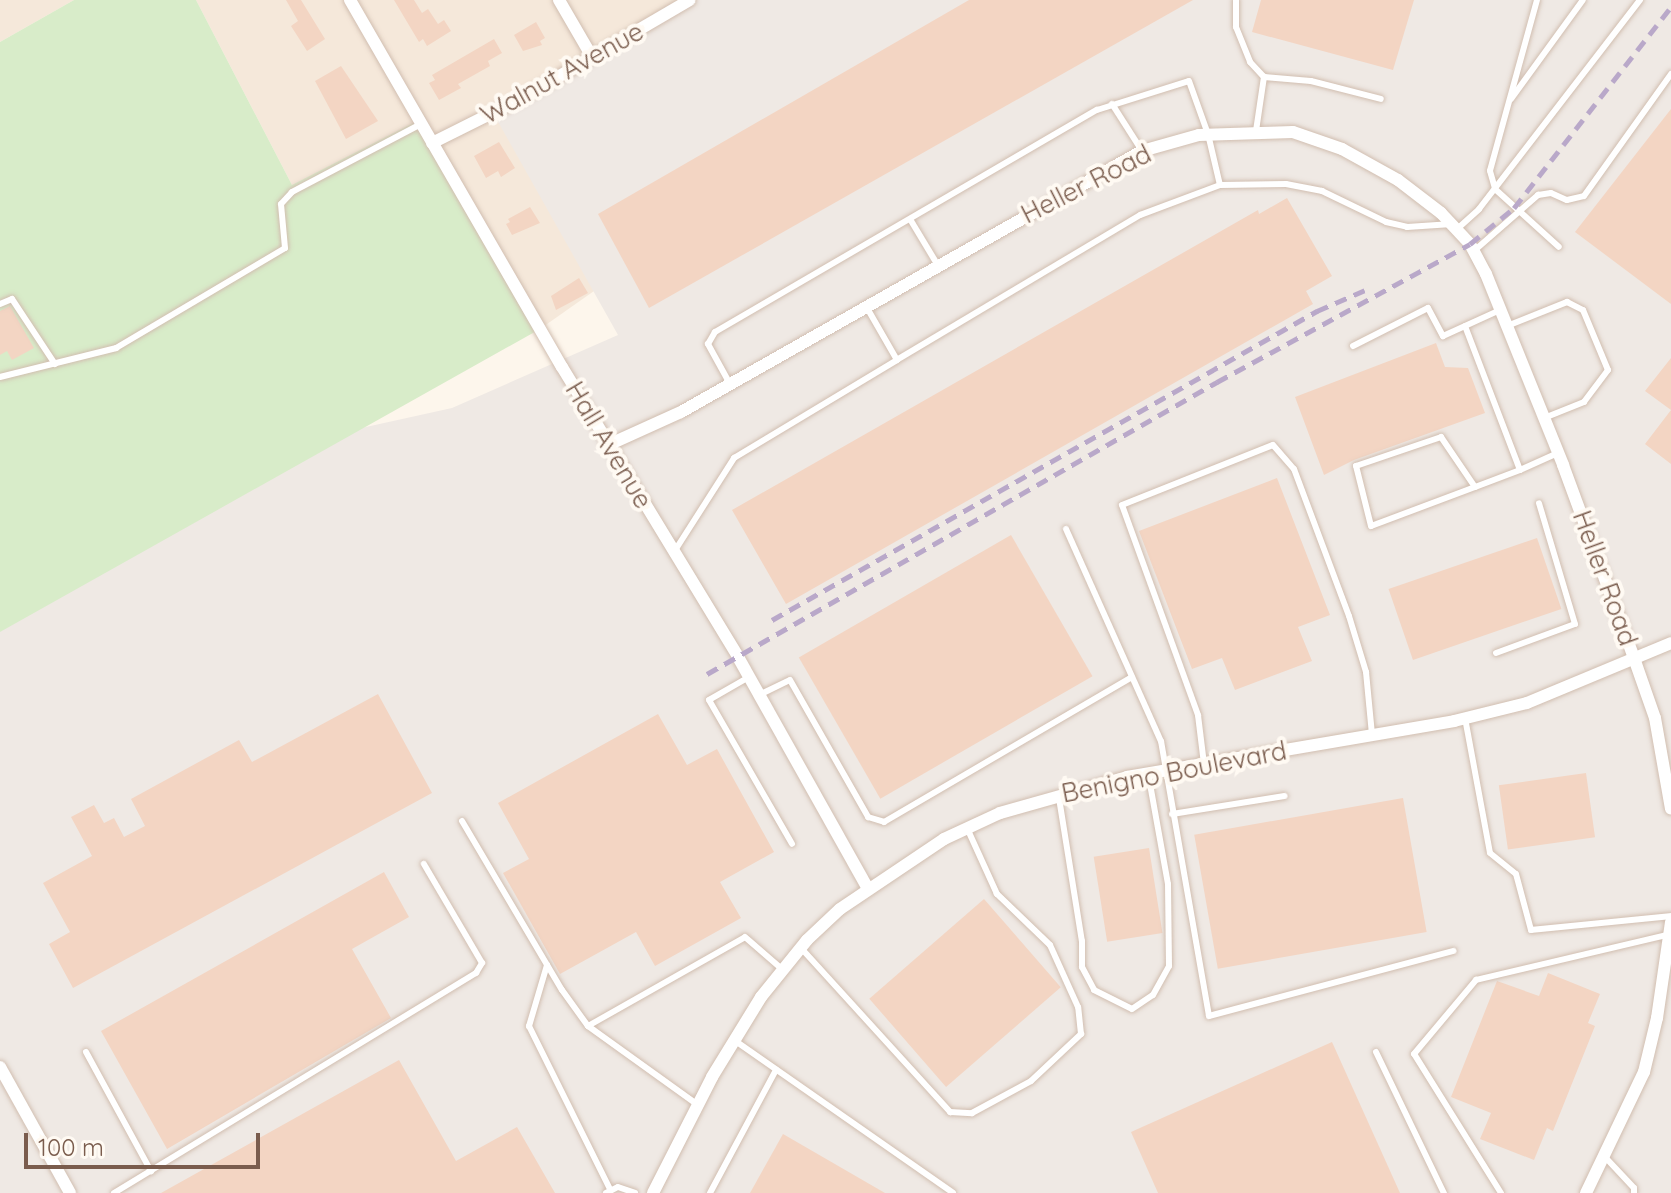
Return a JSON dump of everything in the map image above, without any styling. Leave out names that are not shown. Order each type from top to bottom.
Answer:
[{"type":"street","name":"Hall Avenue","points":[[350,0],[608,445],[749,677],[868,889]]},
{"type":"street","points":[[559,0],[592,57]]},
{"type":"street","name":"Walnut Avenue","points":[[432,143],[690,0]]},
{"type":"street","name":"Heller Road","points":[[608,445],[681,412],[937,264],[1142,151],[1208,134],[1293,132],[1342,149],[1398,180],[1454,227],[1474,251],[1558,453],[1635,661],[1655,718],[1671,809]]},
{"type":"street","name":"Benigno Boulevard","points":[[653,1193],[734,1040],[801,948],[840,909],[944,839],[1059,794],[1148,773],[1465,718],[1527,703],[1635,661],[1671,643]]},
{"type":"street","points":[[1587,1193],[1644,1072],[1657,1018],[1671,919]]},
{"type":"street","points":[[0,1067],[70,1193]]},
{"type":"lane","points":[[1236,0],[1236,27],[1250,62],[1264,77],[1311,81],[1381,99]]},
{"type":"lane","points":[[1537,0],[1490,171],[1495,189],[1559,247]]},
{"type":"lane","points":[[1509,102],[1583,0]]},
{"type":"lane","points":[[674,552],[734,458],[1140,215],[1220,185],[1286,184],[1322,191],[1386,222],[1407,227],[1454,227],[1495,189],[1640,0]]},
{"type":"lane","points":[[1474,251],[1538,195],[1551,193],[1567,200],[1584,196],[1671,74]]},
{"type":"lane","points":[[1256,131],[1264,77]]},
{"type":"lane","points":[[730,384],[708,344],[715,332],[1112,104],[1189,81],[1208,134],[1220,185]]},
{"type":"lane","points":[[1112,104],[1142,151]]},
{"type":"lane","points":[[0,377],[116,348],[285,248],[281,204],[292,192],[421,124]]},
{"type":"lane","points":[[910,219],[937,264]]},
{"type":"lane","points":[[0,304],[12,299],[55,364]]},
{"type":"lane","points":[[1507,326],[1567,302],[1583,310],[1608,370],[1584,402],[1544,418]]},
{"type":"lane","points":[[866,305],[897,360]]},
{"type":"lane","points":[[1353,346],[1428,308],[1443,336],[1500,310]]},
{"type":"lane","points":[[1465,326],[1520,470]]},
{"type":"lane","points":[[1475,487],[1441,437],[1356,466],[1371,526],[1475,487],[1520,470],[1558,453]]},
{"type":"lane","points":[[1204,764],[1198,715],[1122,505],[1273,445],[1294,469],[1349,616],[1366,672],[1372,735]]},
{"type":"lane","points":[[1496,653],[1575,624],[1539,503]]},
{"type":"lane","points":[[1066,529],[1161,741],[1209,1016],[1453,951]]},
{"type":"lane","points":[[749,677],[709,700],[792,844]]},
{"type":"lane","points":[[759,695],[790,680],[868,817],[884,822],[1132,677]]},
{"type":"lane","points":[[1465,718],[1490,853],[1516,874],[1531,930],[1671,919]]},
{"type":"lane","points":[[1059,794],[1082,941],[1082,967],[1094,990],[1132,1009],[1153,995],[1169,966],[1168,884],[1148,773]]},
{"type":"lane","points":[[1172,814],[1285,796]]},
{"type":"lane","points":[[462,821],[547,965],[588,1026],[698,1105]]},
{"type":"lane","points":[[801,948],[950,1112],[972,1113],[1031,1081],[1081,1034],[1078,1007],[1050,945],[997,894],[967,828]]},
{"type":"lane","points":[[114,1193],[476,973],[482,963],[424,864]]},
{"type":"lane","points":[[1501,1193],[1414,1054],[1476,980],[1671,934]]},
{"type":"lane","points":[[588,1026],[745,937],[783,970]]},
{"type":"lane","points":[[547,965],[529,1026],[608,1191],[618,1187],[635,1193]]},
{"type":"lane","points":[[734,1040],[953,1193]]},
{"type":"lane","points":[[86,1052],[151,1171]]},
{"type":"lane","points":[[1376,1052],[1444,1193]]},
{"type":"lane","points":[[710,1193],[776,1070]]},
{"type":"lane","points":[[1605,1157],[1634,1188],[1634,1193]]},
{"type":"shaded area","points":[[0,0],[74,0],[0,42]]},
{"type":"shaded area","points":[[196,0],[690,0],[594,291],[540,329],[292,185]]},
{"type":"shaded area","points":[[690,0],[1671,0],[1671,1193],[0,1193],[0,617],[298,442],[452,408],[618,335],[492,111]]},
{"type":"green space","points":[[74,0],[196,0],[292,185],[417,121],[540,329],[0,632],[0,42]]},
{"type":"building","points":[[286,0],[301,0],[325,39],[307,51],[291,26],[298,21]]},
{"type":"building","points":[[394,0],[414,0],[422,13],[428,9],[438,24],[444,20],[451,31],[427,46],[423,39],[419,42]]},
{"type":"building","points":[[969,0],[1193,0],[649,308],[598,214]]},
{"type":"building","points":[[1261,0],[1414,0],[1393,70],[1252,32]]},
{"type":"building","points":[[536,22],[545,38],[540,41],[542,45],[523,51],[514,35]]},
{"type":"building","points":[[494,39],[502,53],[488,61],[490,66],[458,84],[461,88],[439,100],[429,83],[435,80],[432,75]]},
{"type":"building","points":[[341,66],[378,121],[346,139],[315,81]]},
{"type":"building","points":[[1671,109],[1671,304],[1575,232]]},
{"type":"building","points":[[499,142],[515,168],[501,177],[498,171],[486,178],[474,156]]},
{"type":"building","points":[[1287,198],[1332,276],[1306,291],[1313,304],[786,604],[732,510],[1258,210],[1259,214]]},
{"type":"building","points":[[530,207],[540,223],[512,235],[506,224],[510,222],[508,219]]},
{"type":"building","points":[[579,278],[588,293],[556,310],[551,296]]},
{"type":"building","points":[[10,306],[34,348],[12,360],[7,351],[0,355],[0,311]]},
{"type":"building","points":[[1436,343],[1445,367],[1468,368],[1485,413],[1354,460],[1324,475],[1295,397]]},
{"type":"building","points":[[1671,358],[1671,410],[1645,391]]},
{"type":"building","points":[[1671,410],[1671,464],[1645,444]]},
{"type":"building","points":[[1277,478],[1330,615],[1298,627],[1312,661],[1235,690],[1222,658],[1192,669],[1139,531]]},
{"type":"building","points":[[1011,535],[1092,676],[880,799],[799,658]]},
{"type":"building","points":[[1537,538],[1561,609],[1413,660],[1389,589]]},
{"type":"building","points":[[378,694],[432,793],[73,988],[49,944],[70,932],[43,883],[92,856],[71,817],[94,805],[104,823],[114,818],[124,837],[145,826],[131,799],[239,740],[252,762]]},
{"type":"building","points":[[658,714],[687,765],[717,749],[774,852],[720,882],[741,918],[655,966],[636,932],[560,974],[503,873],[529,859],[498,803]]},
{"type":"building","points":[[1586,773],[1595,837],[1508,850],[1499,785]]},
{"type":"building","points":[[1403,798],[1427,932],[1218,969],[1194,835]]},
{"type":"building","points":[[1149,848],[1162,933],[1107,942],[1094,857]]},
{"type":"building","points":[[384,872],[409,917],[352,949],[391,1018],[167,1149],[101,1031]]},
{"type":"building","points":[[984,899],[1061,987],[946,1087],[869,999]]},
{"type":"building","points":[[1548,973],[1600,994],[1588,1023],[1595,1026],[1553,1131],[1547,1128],[1534,1160],[1480,1139],[1491,1113],[1451,1097],[1497,981],[1539,996]]},
{"type":"building","points":[[1332,1042],[1400,1193],[1158,1193],[1131,1132]]},
{"type":"building","points":[[399,1060],[456,1161],[517,1127],[555,1193],[161,1193]]},
{"type":"building","points":[[783,1134],[885,1193],[750,1193]]},
{"type":"railway","points":[[707,674],[1217,382],[1470,244],[1514,208],[1671,7]]},
{"type":"railway","points":[[772,620],[1317,311],[1365,290]]}]
